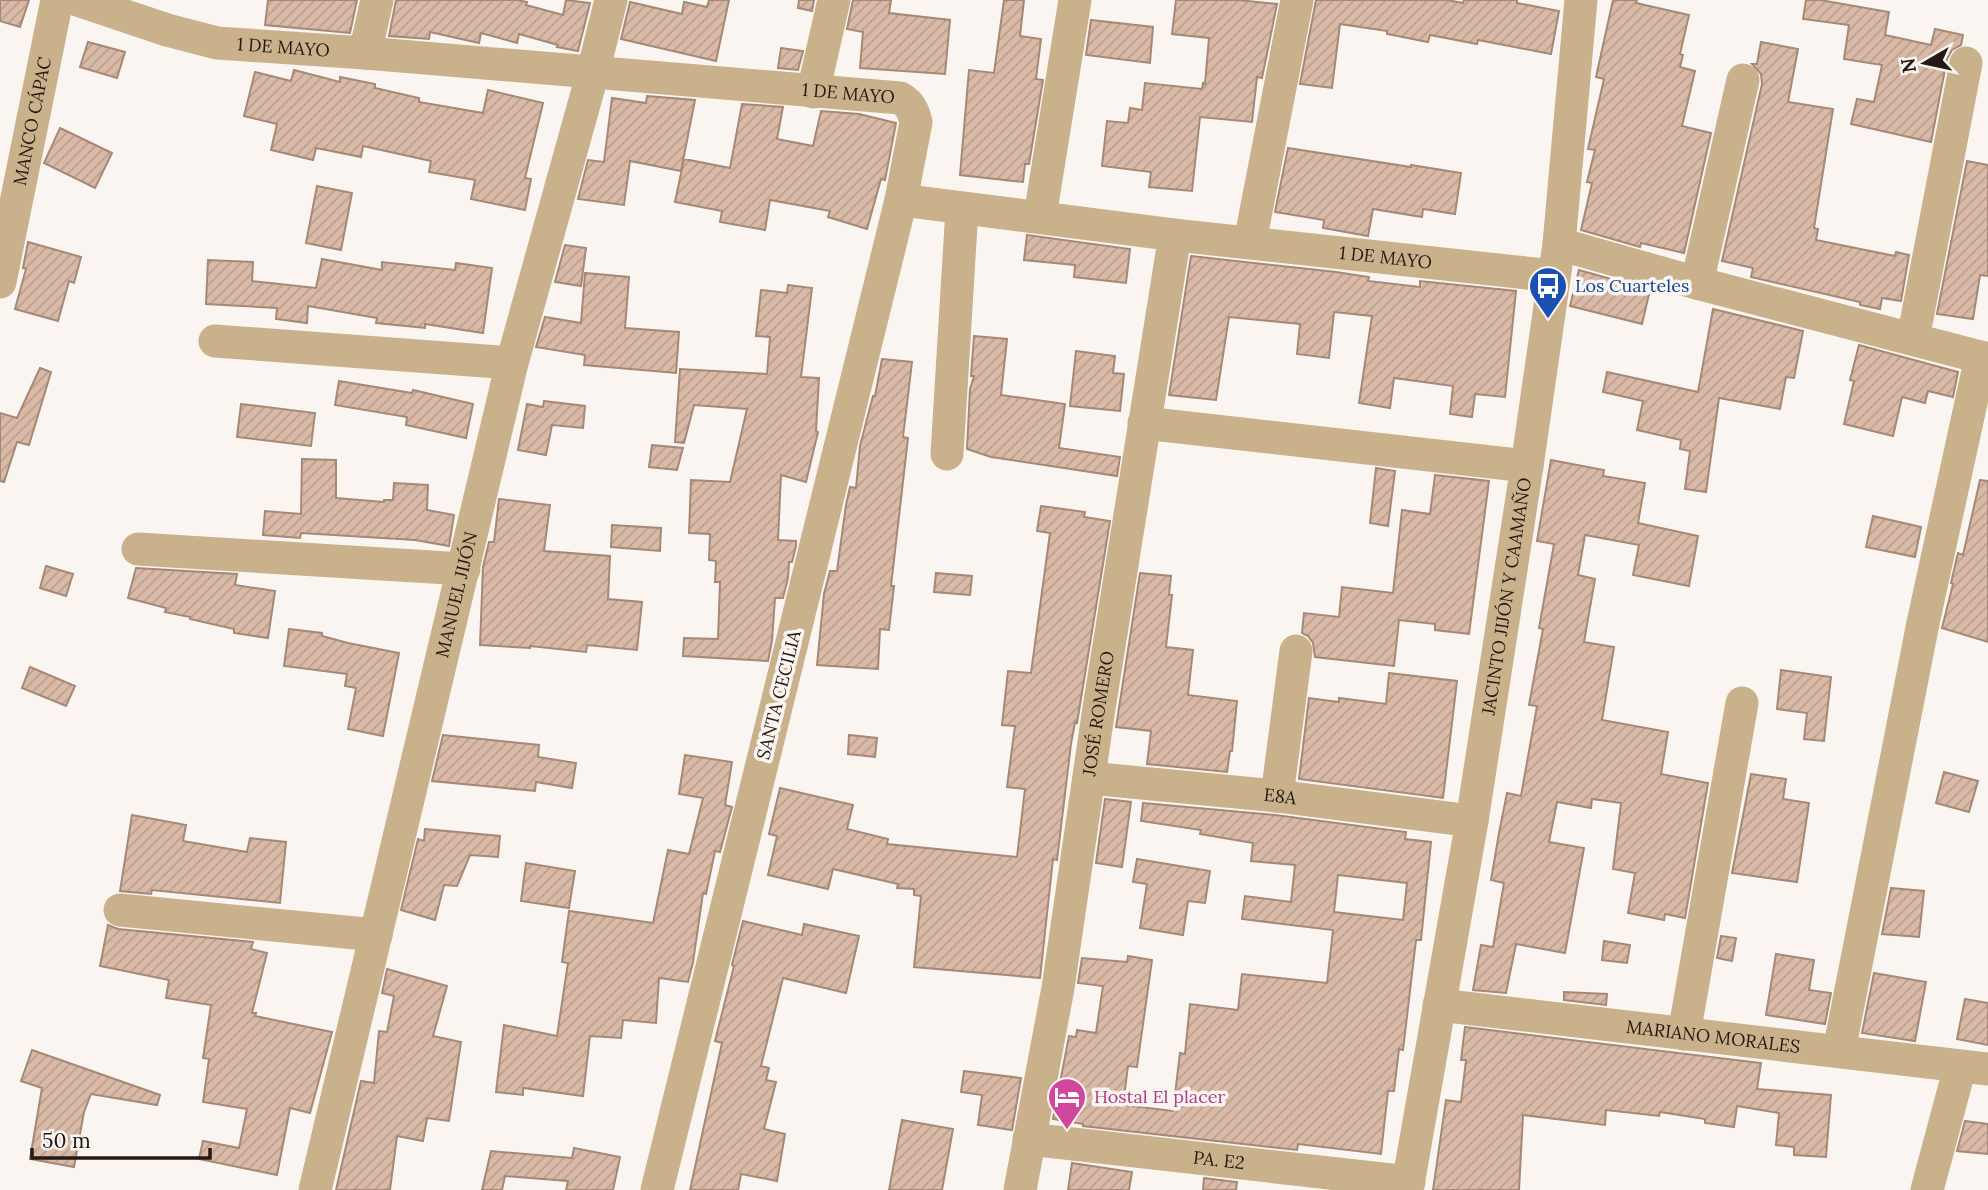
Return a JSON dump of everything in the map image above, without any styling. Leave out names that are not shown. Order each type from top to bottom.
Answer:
[{"type":"street","name":"MANCO CÁPAC","points":[[0,282],[5,242],[57,0]]},
{"type":"street","name":"1 DE MAYO","points":[[78,0],[167,30],[217,43],[900,98],[908,103],[916,121],[901,200],[1250,242],[1557,260],[1697,283],[1984,358]]},
{"type":"street","points":[[365,53],[377,0]]},
{"type":"street","name":"MANUEL JIJÓN","points":[[315,1190],[512,363],[611,0]]},
{"type":"street","points":[[813,92],[834,0]]},
{"type":"street","points":[[1040,216],[1074,0]]},
{"type":"street","points":[[1250,242],[1297,0]]},
{"type":"street","name":"JACINTO JIJÓN Y CAAMAÑO","points":[[1408,1186],[1472,821],[1527,466],[1557,260],[1580,14]]},
{"type":"street","points":[[1913,339],[1966,63]]},
{"type":"street","points":[[1697,283],[1742,80]]},
{"type":"street","name":"SANTA CECILIA","points":[[657,1190],[901,200]]},
{"type":"street","points":[[947,454],[962,209]]},
{"type":"street","name":"JOSÉ ROMERO","points":[[1020,1190],[1058,988],[1175,235]]},
{"type":"street","points":[[215,341],[512,363]]},
{"type":"street","points":[[1839,1051],[1923,623],[1984,358]]},
{"type":"street","points":[[1144,422],[1527,466]]},
{"type":"street","points":[[138,549],[464,569]]},
{"type":"street","points":[[1277,796],[1296,651]]},
{"type":"street","points":[[1684,1034],[1742,703]]},
{"type":"street","name":"E8A","points":[[1089,778],[1277,796],[1472,821]]},
{"type":"street","points":[[120,910],[376,935]]},
{"type":"street","name":"MARIANO MORALES","points":[[1439,1005],[1974,1068]]},
{"type":"street","points":[[1927,1190],[1974,1068]]},
{"type":"street","name":"PA. E2","points":[[1029,1139],[1408,1186]]},
{"type":"building","points":[[0,0],[29,0],[20,27],[0,21]]},
{"type":"building","points":[[268,0],[357,0],[350,33],[265,25]]},
{"type":"building","points":[[396,0],[517,0],[563,15],[566,0],[590,3],[578,51],[519,34],[517,43],[481,33],[479,43],[430,32],[429,39],[389,36]]},
{"type":"building","points":[[709,0],[729,0],[716,61],[621,39],[630,2],[682,14],[684,2],[707,7]]},
{"type":"building","points":[[799,0],[814,0],[812,11],[798,8]]},
{"type":"building","points":[[853,0],[891,0],[889,13],[950,20],[945,74],[860,68],[863,32],[847,29]]},
{"type":"building","points":[[1004,0],[1024,0],[1020,36],[1041,39],[1036,79],[1043,80],[1029,164],[1025,164],[1023,182],[960,175],[969,70],[994,73]]},
{"type":"building","points":[[1176,0],[1238,0],[1277,4],[1262,78],[1257,77],[1252,122],[1200,117],[1192,191],[1149,187],[1151,172],[1102,166],[1107,121],[1128,123],[1130,108],[1142,110],[1145,83],[1202,89],[1203,83],[1205,84],[1209,38],[1172,34]]},
{"type":"building","points":[[1316,0],[1447,0],[1463,3],[1464,0],[1517,0],[1517,3],[1559,11],[1551,54],[1478,40],[1477,44],[1430,35],[1428,42],[1387,34],[1387,31],[1340,24],[1332,88],[1300,84]]},
{"type":"building","points":[[1613,0],[1637,0],[1636,3],[1689,15],[1680,54],[1683,55],[1680,67],[1695,71],[1682,126],[1711,133],[1684,253],[1641,243],[1640,247],[1581,230],[1592,183],[1587,182],[1595,150],[1588,149],[1604,79],[1596,77]]},
{"type":"building","points":[[1806,0],[1889,12],[1885,35],[1931,45],[1935,29],[1963,35],[1961,45],[1952,50],[1947,59],[1931,142],[1851,124],[1857,99],[1874,102],[1882,65],[1844,59],[1849,25],[1803,19]]},
{"type":"building","points":[[1091,20],[1153,27],[1150,63],[1086,55]]},
{"type":"building","points":[[88,42],[125,52],[117,78],[80,67]]},
{"type":"building","points":[[1761,42],[1798,49],[1788,102],[1833,109],[1814,228],[1818,229],[1816,240],[1895,256],[1896,252],[1909,255],[1901,301],[1882,298],[1880,309],[1860,305],[1860,302],[1751,277],[1753,268],[1722,261],[1762,84],[1761,74],[1752,64],[1757,64]]},
{"type":"building","points":[[781,48],[803,51],[798,70],[778,68]]},
{"type":"building","points":[[294,70],[340,82],[340,77],[375,84],[375,88],[419,98],[419,102],[483,113],[488,90],[543,103],[525,178],[531,179],[525,210],[471,199],[475,180],[429,172],[431,161],[363,146],[361,157],[316,148],[313,160],[271,150],[277,124],[244,116],[255,72],[291,81]]},
{"type":"building","points":[[647,96],[695,100],[681,171],[630,161],[624,205],[578,199],[588,160],[604,162],[612,98],[646,103]]},
{"type":"building","points":[[742,104],[783,107],[777,139],[813,146],[821,111],[859,114],[896,123],[885,180],[881,179],[867,229],[828,217],[830,211],[770,200],[765,230],[720,222],[722,211],[675,202],[684,159],[730,168]]},
{"type":"building","points":[[60,128],[112,153],[95,188],[44,163]]},
{"type":"building","points":[[1288,148],[1461,173],[1455,214],[1423,209],[1422,217],[1373,209],[1368,236],[1323,228],[1324,220],[1275,212]]},
{"type":"building","points":[[1967,161],[1988,165],[1988,276],[1980,275],[1973,319],[1937,314]]},
{"type":"building","points":[[317,186],[352,193],[341,250],[306,243]]},
{"type":"building","points":[[1027,235],[1130,249],[1126,283],[1074,277],[1075,265],[1024,260]]},
{"type":"building","points":[[28,242],[81,257],[74,283],[69,281],[58,321],[15,309],[26,269],[23,268]]},
{"type":"building","points":[[565,245],[586,248],[581,286],[555,282]]},
{"type":"building","points":[[1191,256],[1336,272],[1369,277],[1368,281],[1420,287],[1420,281],[1516,291],[1505,397],[1475,394],[1472,417],[1450,414],[1453,386],[1394,378],[1390,408],[1359,403],[1372,316],[1334,312],[1329,358],[1297,354],[1300,324],[1229,317],[1216,400],[1169,395]]},
{"type":"building","points":[[322,259],[382,270],[382,262],[455,270],[456,263],[492,268],[483,333],[425,324],[425,328],[376,323],[377,318],[308,306],[307,323],[276,319],[277,308],[206,304],[208,260],[253,262],[252,281],[316,288]]},
{"type":"building","points":[[1579,270],[1650,290],[1642,324],[1570,306]]},
{"type":"building","points":[[585,273],[629,277],[625,328],[679,332],[676,373],[584,365],[585,355],[536,347],[545,317],[581,323]]},
{"type":"building","points":[[788,285],[812,288],[801,377],[819,378],[818,432],[806,482],[781,475],[778,540],[796,541],[796,546],[792,562],[789,562],[783,598],[775,598],[768,661],[683,656],[684,638],[718,639],[720,582],[715,582],[716,561],[709,560],[710,534],[689,533],[691,480],[730,482],[747,409],[694,405],[684,443],[675,442],[680,369],[767,374],[770,337],[756,336],[761,290],[787,293]]},
{"type":"building","points":[[1713,309],[1803,331],[1794,378],[1786,377],[1780,409],[1719,398],[1706,492],[1685,489],[1690,451],[1680,449],[1681,440],[1637,430],[1643,401],[1603,392],[1607,372],[1698,392]]},
{"type":"building","points":[[974,336],[1007,339],[1001,395],[1065,404],[1059,448],[1120,457],[1117,476],[991,457],[967,449],[970,389],[974,376],[971,376]]},
{"type":"building","points":[[1859,345],[1958,372],[1953,397],[1928,391],[1925,403],[1902,397],[1893,436],[1844,424],[1854,381],[1850,380]]},
{"type":"building","points":[[1076,351],[1115,356],[1113,373],[1124,374],[1120,411],[1070,406]]},
{"type":"building","points":[[882,359],[912,362],[903,437],[908,438],[891,586],[894,586],[889,630],[880,629],[878,669],[817,665],[824,594],[830,571],[837,571],[846,505],[850,487],[856,488],[860,446],[875,396]]},
{"type":"building","points":[[40,368],[51,372],[29,445],[17,442],[4,482],[0,481],[0,413],[17,418]]},
{"type":"building","points":[[339,381],[412,393],[413,390],[473,404],[466,438],[406,425],[407,417],[335,405]]},
{"type":"building","points":[[544,401],[585,406],[583,428],[552,425],[546,455],[518,450],[527,404],[543,407]]},
{"type":"building","points":[[241,404],[315,413],[311,446],[237,437]]},
{"type":"building","points":[[652,445],[683,448],[677,470],[649,467]]},
{"type":"building","points":[[302,459],[336,460],[336,498],[384,502],[393,500],[394,483],[428,485],[427,510],[454,515],[449,546],[415,540],[301,533],[300,538],[263,535],[265,511],[301,514]]},
{"type":"building","points":[[1551,460],[1604,470],[1603,476],[1645,483],[1638,523],[1698,536],[1689,586],[1633,575],[1639,545],[1585,535],[1578,575],[1595,579],[1584,642],[1614,647],[1602,720],[1668,732],[1661,774],[1708,783],[1685,918],[1665,914],[1664,920],[1628,913],[1635,873],[1613,869],[1621,803],[1592,799],[1591,808],[1557,802],[1549,842],[1584,848],[1565,953],[1516,944],[1506,993],[1473,990],[1481,945],[1493,947],[1504,883],[1491,880],[1507,793],[1521,796],[1537,706],[1529,705],[1543,629],[1539,628],[1554,544],[1537,541]]},
{"type":"building","points":[[1376,468],[1395,471],[1388,526],[1370,523]]},
{"type":"building","points":[[1435,475],[1489,481],[1469,634],[1435,630],[1435,624],[1399,620],[1394,666],[1315,657],[1313,643],[1302,633],[1304,613],[1339,617],[1342,587],[1393,593],[1402,510],[1430,514]]},
{"type":"building","points":[[1980,480],[1988,481],[1988,642],[1942,628],[1958,553],[1963,555]]},
{"type":"building","points":[[499,499],[550,505],[544,551],[610,556],[608,599],[642,602],[637,650],[587,645],[586,652],[530,646],[480,645],[483,567],[489,542],[494,542]]},
{"type":"building","points":[[1041,506],[1085,512],[1084,517],[1110,521],[1077,723],[1075,722],[1071,744],[1057,860],[1053,859],[1040,978],[914,967],[921,896],[914,895],[914,889],[897,888],[898,884],[833,869],[828,889],[768,875],[777,836],[769,834],[780,788],[853,805],[847,829],[888,839],[887,844],[1017,857],[1025,789],[1007,787],[1015,726],[1002,725],[1008,671],[1031,673],[1050,533],[1037,531]]},
{"type":"building","points":[[1873,516],[1921,527],[1915,557],[1866,547]]},
{"type":"building","points":[[612,525],[661,528],[660,551],[611,547]]},
{"type":"building","points":[[46,566],[73,574],[66,596],[40,588]]},
{"type":"building","points":[[136,568],[237,574],[235,585],[275,591],[268,638],[234,633],[234,629],[165,612],[166,608],[128,598]]},
{"type":"building","points":[[936,573],[972,576],[970,595],[934,592]]},
{"type":"building","points":[[1140,573],[1171,576],[1169,595],[1172,595],[1166,647],[1193,650],[1188,695],[1237,701],[1227,772],[1147,764],[1151,731],[1116,727]]},
{"type":"building","points":[[289,629],[322,633],[322,636],[348,643],[399,653],[383,736],[348,729],[356,688],[345,686],[347,674],[284,666]]},
{"type":"building","points":[[30,667],[75,686],[66,706],[22,688]]},
{"type":"building","points":[[1781,670],[1831,677],[1824,741],[1804,739],[1807,713],[1777,709]]},
{"type":"building","points":[[1389,673],[1457,681],[1443,798],[1299,779],[1309,698],[1339,702],[1339,698],[1386,704]]},
{"type":"building","points":[[443,735],[539,745],[538,757],[576,763],[572,788],[536,782],[535,791],[432,781]]},
{"type":"building","points":[[849,735],[877,738],[875,757],[848,754]]},
{"type":"building","points":[[685,755],[732,762],[725,805],[732,807],[720,852],[715,851],[706,894],[703,893],[688,982],[659,978],[656,1023],[623,1020],[621,1038],[590,1036],[583,1096],[523,1088],[523,1095],[496,1092],[504,1025],[557,1036],[568,963],[562,962],[569,911],[653,923],[668,850],[689,854],[703,798],[679,794]]},
{"type":"building","points":[[1944,772],[1978,781],[1969,812],[1936,803]]},
{"type":"building","points":[[1751,774],[1786,779],[1783,799],[1809,803],[1797,882],[1732,873]]},
{"type":"building","points":[[1105,799],[1131,802],[1122,867],[1096,863]]},
{"type":"building","points":[[1143,803],[1275,815],[1406,832],[1405,839],[1431,842],[1421,940],[1416,940],[1403,1050],[1399,1049],[1394,1091],[1388,1091],[1381,1154],[1298,1144],[1297,1150],[1083,1126],[1053,1119],[1069,1036],[1076,1037],[1077,1030],[1096,1033],[1103,986],[1078,983],[1082,958],[1127,962],[1128,956],[1152,960],[1137,1067],[1128,1066],[1123,1105],[1173,1111],[1180,1053],[1185,1054],[1190,1004],[1238,1010],[1242,974],[1327,983],[1333,930],[1242,919],[1245,896],[1291,902],[1295,865],[1251,861],[1253,843],[1200,834],[1201,830],[1141,821]],"holes":[[[1338,875],[1407,883],[1403,920],[1334,912]]]},
{"type":"building","points":[[132,815],[186,825],[183,841],[247,852],[250,838],[286,842],[280,903],[152,890],[151,894],[120,891]]},
{"type":"building","points":[[425,829],[500,836],[498,857],[470,855],[457,886],[444,885],[435,920],[401,910],[418,839],[424,841]]},
{"type":"building","points":[[1137,859],[1210,871],[1205,903],[1188,901],[1183,935],[1140,928],[1147,884],[1133,882]]},
{"type":"building","points":[[526,863],[575,871],[569,908],[521,901]]},
{"type":"building","points":[[1891,888],[1924,891],[1919,937],[1882,934]]},
{"type":"building","points":[[743,921],[802,935],[804,924],[859,936],[846,993],[783,978],[761,1066],[769,1068],[766,1080],[776,1082],[764,1129],[785,1134],[777,1181],[741,1174],[738,1190],[690,1190],[722,1043],[715,1041]]},
{"type":"building","points":[[108,925],[118,929],[253,942],[251,949],[267,953],[252,1013],[256,1013],[255,1016],[332,1032],[310,1113],[290,1108],[277,1175],[199,1159],[203,1141],[239,1148],[247,1109],[203,1102],[209,1059],[203,1058],[211,1005],[166,998],[169,980],[100,966]]},
{"type":"building","points":[[1721,936],[1736,938],[1732,961],[1717,958]]},
{"type":"building","points":[[1604,941],[1630,945],[1627,963],[1602,960]]},
{"type":"building","points":[[1776,954],[1814,960],[1809,990],[1831,993],[1825,1024],[1766,1015]]},
{"type":"building","points":[[387,969],[447,986],[433,1036],[461,1042],[449,1121],[427,1118],[423,1141],[397,1136],[390,1190],[336,1190],[361,1081],[374,1083],[379,1031],[387,1032],[394,996],[382,993]]},
{"type":"building","points":[[1874,973],[1926,982],[1915,1041],[1862,1033]]},
{"type":"building","points":[[1564,992],[1607,994],[1606,1005],[1564,1000]]},
{"type":"building","points":[[1965,999],[1988,1003],[1988,1045],[1957,1039]]},
{"type":"building","points":[[1465,1027],[1761,1063],[1757,1089],[1831,1095],[1826,1157],[1794,1155],[1794,1147],[1776,1145],[1779,1113],[1737,1106],[1734,1127],[1660,1112],[1659,1116],[1606,1110],[1605,1125],[1523,1115],[1519,1190],[1433,1190],[1446,1100],[1461,1102],[1466,1060],[1461,1060]]},
{"type":"building","points":[[32,1050],[160,1095],[157,1105],[91,1094],[84,1112],[74,1167],[30,1159],[42,1088],[21,1081]]},
{"type":"building","points":[[964,1071],[1021,1078],[1012,1130],[978,1125],[982,1095],[961,1092]]},
{"type":"building","points":[[902,1120],[953,1129],[942,1190],[889,1190]]},
{"type":"building","points":[[1965,1121],[1988,1124],[1988,1154],[1957,1151]]},
{"type":"building","points":[[574,1148],[620,1157],[613,1190],[566,1190],[568,1181],[505,1176],[502,1190],[482,1190],[491,1151],[572,1158]]},
{"type":"building","points":[[1072,1163],[1132,1172],[1129,1190],[1068,1190]]},
{"type":"building","points":[[1204,1178],[1237,1182],[1236,1190],[1203,1190]]},
{"type":"place","name":"Los Cuarteles","points":[[1548,320]]},
{"type":"place","name":"Hostal El placer","points":[[1067,1131]]}]
